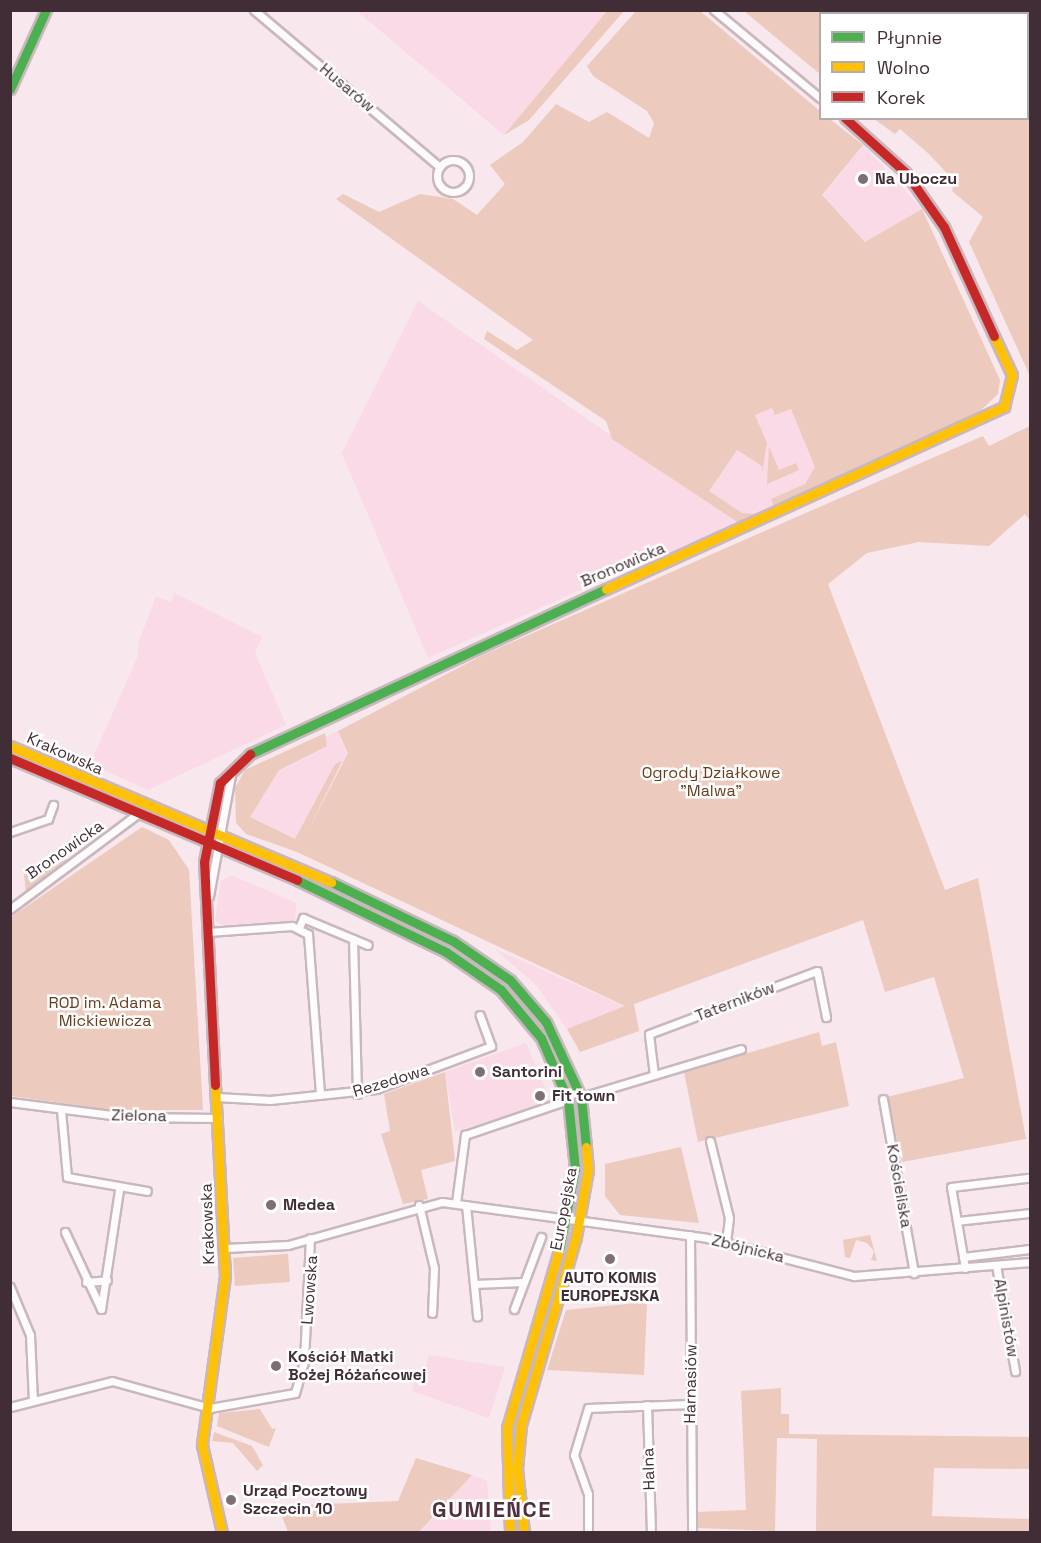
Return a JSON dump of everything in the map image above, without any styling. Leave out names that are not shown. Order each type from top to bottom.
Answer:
[{"type":"main road","points":[[10,89],[46,10]]},
{"type":"main road","name":"Bronowicka","points":[[208,830],[222,779],[254,752],[509,630],[745,530],[1004,407],[1012,393],[1011,372],[944,227],[906,173],[847,120]]},
{"type":"main road","name":"Krakowska","points":[[10,746],[220,834]]},
{"type":"main road","name":"Krakowska","points":[[10,758],[136,815],[217,847]]},
{"type":"main road","name":"Krakowska","points":[[208,830],[205,843],[207,910],[225,1248],[222,1314],[206,1407],[204,1471],[222,1533]]},
{"type":"main road","name":"Europejska","points":[[220,834],[485,960],[546,1022],[581,1097],[589,1160],[580,1220],[521,1425],[517,1469],[524,1533]]},
{"type":"main road","name":"Europejska","points":[[217,847],[424,941],[484,976],[536,1030],[568,1100],[575,1161],[567,1218],[507,1428],[504,1473],[510,1533]]},
{"type":"street","name":"Husarów","points":[[254,10],[440,167]]},
{"type":"street","points":[[714,10],[819,97]]},
{"type":"street","name":"Husarów","points":[[449,160],[462,163],[466,184],[456,191],[443,188],[438,180],[440,167],[449,160]]},
{"type":"street","name":"Bronowicka","points":[[220,834],[229,779],[254,752]]},
{"type":"street","points":[[10,832],[48,819],[53,805]]},
{"type":"street","name":"Bronowicka","points":[[11,909],[136,815]]},
{"type":"street","name":"Krakowska","points":[[207,910],[220,834]]},
{"type":"street","points":[[299,928],[303,918],[368,945]]},
{"type":"street","points":[[208,932],[299,928]]},
{"type":"street","points":[[299,928],[310,941],[320,1095]]},
{"type":"street","points":[[353,939],[357,1094]]},
{"type":"street","name":"Taterników","points":[[654,1075],[649,1034],[817,971],[826,1017]]},
{"type":"street","name":"Rezedowa","points":[[217,1097],[357,1094],[491,1046],[480,1015]]},
{"type":"street","points":[[581,1097],[741,1049]]},
{"type":"street","name":"Kościeliska","points":[[883,1099],[914,1273]]},
{"type":"street","points":[[456,1203],[465,1135],[568,1100]]},
{"type":"street","name":"Zielona","points":[[10,1102],[127,1117],[218,1118]]},
{"type":"street","points":[[62,1110],[67,1177],[119,1190],[147,1191]]},
{"type":"street","points":[[710,1141],[729,1218],[726,1242]]},
{"type":"street","points":[[965,1268],[951,1187],[1027,1178]]},
{"type":"street","points":[[65,1232],[99,1310],[107,1280],[119,1190]]},
{"type":"street","name":"Zbójnicka","points":[[225,1248],[310,1238],[419,1205],[456,1203],[690,1235],[726,1242],[854,1276],[1030,1262]]},
{"type":"street","points":[[419,1205],[434,1268],[432,1313]]},
{"type":"street","points":[[466,1205],[477,1316]]},
{"type":"street","points":[[957,1221],[1030,1213]]},
{"type":"street","name":"Harnasiów","points":[[690,1235],[692,1533]]},
{"type":"street","points":[[514,1309],[541,1237]]},
{"type":"street","name":"Lwowska","points":[[206,1407],[300,1390],[314,1255],[310,1238]]},
{"type":"street","points":[[963,1257],[1030,1249]]},
{"type":"street","name":"Alpinistów","points":[[996,1265],[1015,1371]]},
{"type":"street","points":[[86,1282],[107,1280]]},
{"type":"street","points":[[474,1284],[524,1282]]},
{"type":"street","points":[[10,1287],[30,1335],[33,1401]]},
{"type":"street","points":[[10,1407],[122,1382],[206,1407]]},
{"type":"street","points":[[588,1533],[588,1494],[574,1455],[586,1412],[596,1404],[690,1404]]},
{"type":"street","name":"Halna","points":[[647,1405],[651,1533]]},
{"type":"shaded area","points":[[357,11],[607,11],[504,135]]},
{"type":"shaded area","points":[[863,145],[922,209],[866,242],[822,196]]},
{"type":"shaded area","points":[[418,301],[695,494],[779,372],[827,480],[739,526],[616,574],[428,658],[342,453]]},
{"type":"shaded area","points":[[175,593],[262,637],[255,653],[286,725],[148,790],[90,764],[138,656],[138,644],[156,596],[171,602]]},
{"type":"shaded area","points":[[338,731],[348,752],[297,851],[239,824],[244,773]]},
{"type":"shaded area","points":[[231,875],[296,903],[295,921],[222,925],[215,920],[221,881]]},
{"type":"shaded area","points":[[495,949],[626,1007],[567,1029],[536,985]]},
{"type":"shaded area","points":[[526,1043],[551,1102],[455,1131],[445,1072]]},
{"type":"shaded area","points":[[429,1355],[505,1367],[489,1418],[412,1391],[414,1382],[420,1384]]},
{"type":"shaded area","points":[[472,1475],[487,1481],[491,1532],[420,1532]]},
{"type":"green space","points":[[637,10],[700,11],[819,110],[819,120],[831,120],[863,145],[822,195],[865,242],[922,209],[1000,380],[998,394],[979,412],[774,506],[771,499],[805,484],[815,467],[791,409],[775,415],[772,408],[755,415],[767,443],[762,473],[762,466],[737,450],[709,491],[742,513],[755,514],[739,523],[612,439],[606,421],[484,339],[487,331],[517,350],[533,340],[336,199],[343,194],[379,212],[420,194],[453,199],[477,215],[505,184],[490,165],[523,142],[556,104],[589,122],[607,112],[649,138],[654,123],[647,111],[593,76],[587,66]]},
{"type":"green space","points":[[607,11],[624,11],[529,120],[504,135]]},
{"type":"green space","points":[[744,11],[1030,11],[1030,376],[969,242],[983,217],[952,191],[954,181],[929,154],[900,129],[895,134],[875,120],[1029,120],[1029,12],[819,12],[819,73]]},
{"type":"green space","name":"Ogrody Działkowe \"Malwa\"","points":[[1030,426],[1030,520],[1025,514],[989,546],[919,542],[867,553],[828,584],[945,890],[978,878],[1026,1139],[902,1162],[887,1097],[964,1078],[934,977],[885,992],[863,920],[634,1004],[639,1031],[580,1052],[567,1029],[625,1006],[297,852],[246,834],[236,823],[235,788],[245,770],[325,733],[327,746],[279,770],[250,817],[295,839],[335,764],[342,761],[307,833],[348,753],[338,731],[483,655],[983,436],[989,446]]},
{"type":"green space","points":[[769,447],[779,470],[796,463],[799,470],[767,484]]},
{"type":"green space","name":"ROD im. Adama Mickiewicza","points":[[142,827],[169,840],[189,870],[203,1110],[111,1110],[11,1096],[11,917]]},
{"type":"green space","points":[[71,858],[27,892],[26,892],[24,874]]},
{"type":"green space","points":[[819,1032],[822,1046],[836,1042],[849,1106],[698,1142],[684,1072]]},
{"type":"green space","points":[[445,1072],[455,1161],[421,1170],[428,1199],[403,1204],[381,1134],[390,1131],[384,1094]]},
{"type":"green space","points":[[681,1147],[699,1223],[620,1215],[605,1196],[605,1164]]},
{"type":"green space","points":[[870,1235],[877,1261],[871,1260],[874,1251],[867,1243],[856,1240],[850,1258],[845,1257],[843,1240]]},
{"type":"green space","points":[[288,1254],[290,1282],[235,1286],[233,1258]]},
{"type":"green space","points":[[634,1270],[636,1283],[624,1284],[623,1278],[592,1285],[600,1273]]},
{"type":"green space","points":[[647,1302],[644,1375],[547,1370],[566,1310]]},
{"type":"green space","points":[[781,1388],[781,1414],[789,1414],[789,1434],[1030,1437],[1030,1469],[934,1468],[932,1516],[1030,1519],[1030,1532],[816,1532],[817,1439],[777,1438],[775,1531],[698,1528],[696,1512],[746,1510],[741,1391]]},
{"type":"green space","points":[[260,1409],[272,1429],[276,1428],[269,1447],[217,1426],[219,1413]]},
{"type":"green space","points":[[214,1432],[252,1446],[263,1465],[257,1471],[233,1443],[212,1441]]},
{"type":"green space","points":[[416,1458],[472,1475],[419,1532],[288,1532],[278,1506],[398,1501]]},
{"type":"traffic: fast","points":[[10,89],[46,10]]},
{"type":"traffic: fast","points":[[250,754],[606,589]]},
{"type":"traffic: fast","points":[[297,880],[446,952],[501,990],[541,1038],[568,1100],[575,1169],[559,1250]]},
{"type":"traffic: fast","points":[[331,882],[453,941],[510,980],[546,1022],[581,1097],[586,1147]]},
{"type":"traffic: slow","points":[[606,589],[1004,407],[1012,375],[994,336]]},
{"type":"traffic: slow","points":[[10,746],[331,882]]},
{"type":"traffic: slow","points":[[215,1085],[225,1276],[202,1445],[222,1532]]},
{"type":"traffic: slow","points":[[524,1532],[517,1469],[521,1425],[576,1237],[588,1170],[586,1147]]},
{"type":"traffic: slow","points":[[510,1532],[507,1428],[559,1250]]},
{"type":"traffic: jam","points":[[847,120],[906,173],[944,227],[994,336]]},
{"type":"traffic: jam","points":[[215,1085],[204,862],[220,783],[250,754]]},
{"type":"traffic: jam","points":[[10,758],[297,880]]},
{"type":"place","name":"Na Uboczu","points":[[863,179]]},
{"type":"place","name":"Santorini","points":[[480,1072]]},
{"type":"place","name":"Fit town","points":[[540,1096]]},
{"type":"place","name":"Medea","points":[[271,1205]]},
{"type":"place","name":"AUTO KOMIS EUROPEJSKA","points":[[610,1259]]},
{"type":"place","name":"Kościół Matki Bożej Różańcowej","points":[[276,1366]]},
{"type":"place","name":"Urząd Pocztowy Szczecin 10","points":[[231,1500]]},
{"type":"district","name":"GUMIEŃCE","points":[[492,1510]]}]
